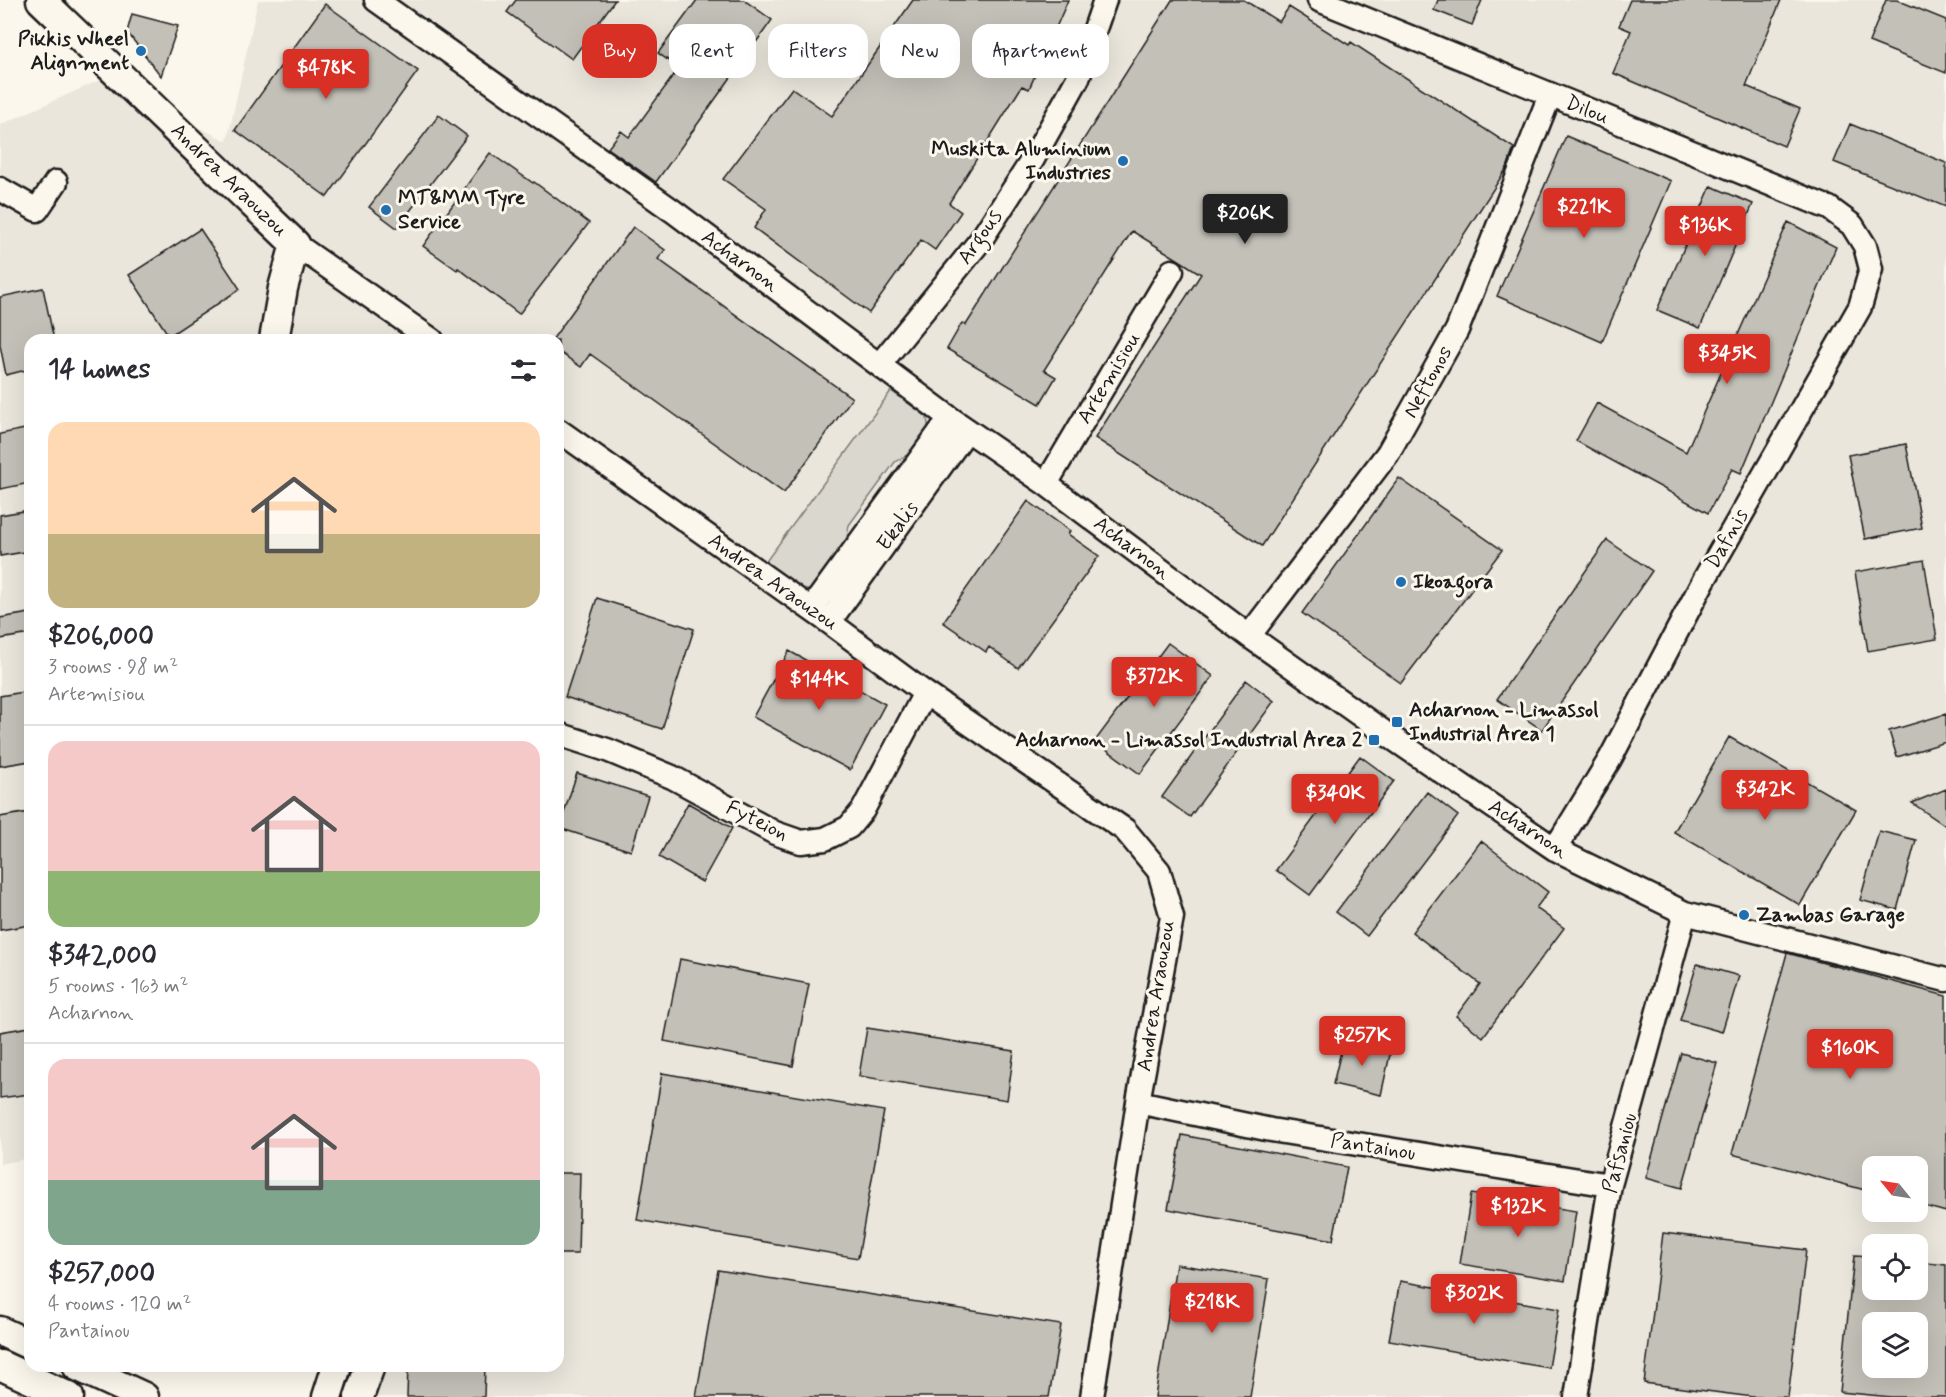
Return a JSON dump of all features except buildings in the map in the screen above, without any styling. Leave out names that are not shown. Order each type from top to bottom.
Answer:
[{"type":"main road","name":"Andrea Araouzou","points":[[43,1],[296,244]]},
{"type":"main road","points":[[275,334],[283,288],[296,244]]},
{"type":"main road","points":[[0,1331],[24,1342]]},
{"type":"main road","points":[[0,1365],[69,1397]]},
{"type":"main road","points":[[90,1372],[144,1397]]},
{"type":"main road","points":[[327,1397],[336,1372]]},
{"type":"main road","points":[[359,1397],[368,1372]]},
{"type":"street","name":"Acharnon","points":[[376,0],[673,211],[1249,636],[1388,735],[1555,849],[1685,913],[1946,980]]},
{"type":"street","name":"Argous","points":[[880,364],[980,241],[1033,159],[1078,78],[1105,0]]},
{"type":"street","name":"Dilou","points":[[1327,2],[1829,208],[1852,225]]},
{"type":"street","name":"Neftonos","points":[[1249,636],[1388,453],[1445,351],[1461,320],[1550,95]]},
{"type":"street","points":[[0,189],[37,210],[56,182]]},
{"type":"street","name":"Dafnis","points":[[1555,849],[1610,759],[1704,580],[1860,307],[1871,268],[1865,246],[1852,225]]},
{"type":"street","name":"Andrea Araouzou","points":[[296,244],[424,334]]},
{"type":"street","name":"Artemisiou","points":[[1046,484],[1172,271]]},
{"type":"street","name":"Ekalis","points":[[820,615],[959,424]]},
{"type":"street","name":"Andrea Araouzou","points":[[564,434],[820,615],[925,693],[1125,830],[1159,871],[1172,916],[1138,1102],[1092,1397]]},
{"type":"street","name":"Fyteion","points":[[564,736],[607,750],[672,777],[775,833],[801,842],[825,839],[849,827],[863,810],[925,693]]},
{"type":"street","name":"Pafsaniou","points":[[1576,1397],[1610,1185],[1685,913]]},
{"type":"street","name":"Pantainou","points":[[1138,1102],[1271,1130],[1610,1185]]},
{"type":"shaded area","points":[[258,0],[1946,0],[1946,1397],[346,1397],[354,1372],[564,1372],[564,334],[24,334],[24,1159],[0,1164],[0,125],[100,80],[227,141]]},
{"type":"shaded area","points":[[891,391],[927,417],[929,433],[924,445],[895,462],[849,525],[845,549],[819,587],[801,592],[764,564]]},
{"type":"place","name":"Pikkis Wheel Alignment","points":[[141,51]]},
{"type":"place","name":"Muskita Aluminium Industries","points":[[1123,161]]},
{"type":"place","name":"MT&MM Tyre Service","points":[[386,210]]},
{"type":"place","name":"Ikoagora","points":[[1401,582]]},
{"type":"place","name":"Acharnon - Limassol Industrial Area 1","points":[[1397,722]]},
{"type":"place","name":"Acharnon - Limassol Industrial Area 2","points":[[1374,740]]},
{"type":"place","name":"Zambas Garage","points":[[1744,915]]}]
